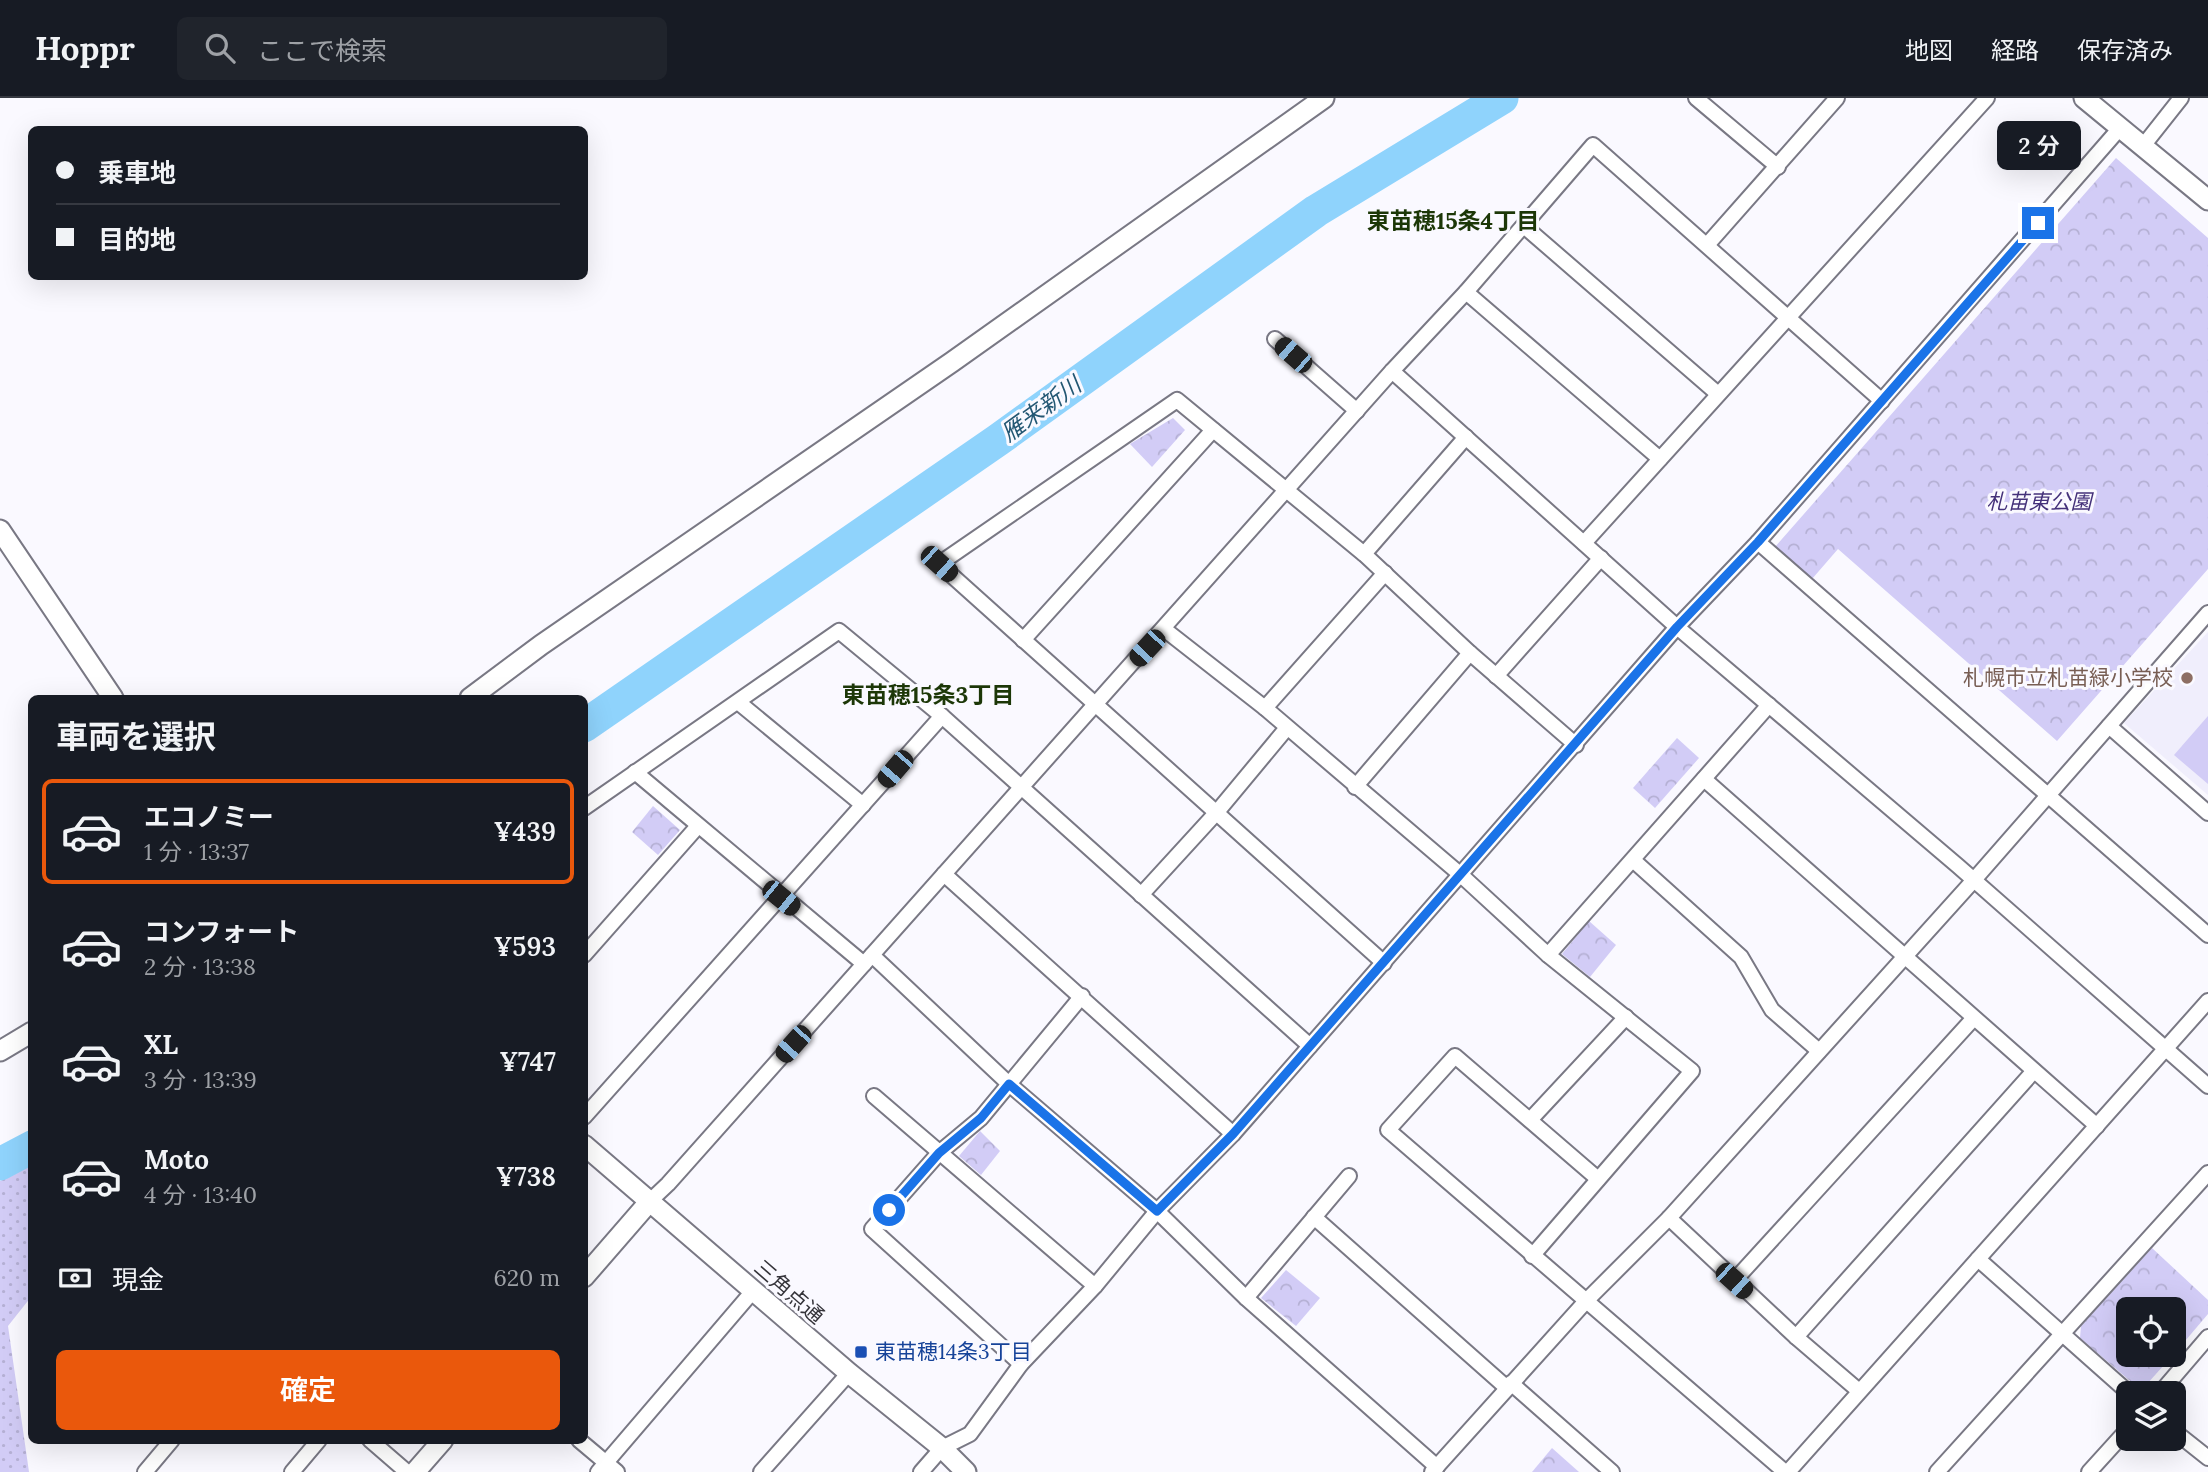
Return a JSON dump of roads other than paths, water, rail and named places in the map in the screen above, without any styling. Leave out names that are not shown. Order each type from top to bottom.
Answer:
[{"type":"street","points":[[474,695],[626,586],[952,362],[1324,98]]},
{"type":"street","points":[[1696,98],[1778,167]]},
{"type":"street","points":[[1707,245],[1837,98]]},
{"type":"street","points":[[1584,543],[1987,98]]},
{"type":"street","points":[[2084,98],[2208,200]]},
{"type":"street","points":[[2143,146],[2182,98]]},
{"type":"street","points":[[921,1472],[942,1448],[970,1434],[1021,1364],[1094,1286],[1157,1211],[1233,1134],[1677,627],[1758,542],[2120,128]]},
{"type":"street","points":[[588,1273],[1284,491],[1466,292],[1593,145],[1882,401]]},
{"type":"street","points":[[1524,226],[1718,394]]},
{"type":"street","points":[[1466,292],[1660,460]]},
{"type":"street","points":[[1275,339],[1357,411]]},
{"type":"street","points":[[1392,371],[1677,627],[2208,1086]]},
{"type":"street","points":[[1384,963],[939,564],[1177,400],[1284,491],[1364,554],[1470,653],[1576,745]]},
{"type":"street","points":[[1023,640],[1213,430]]},
{"type":"street","points":[[1364,554],[1466,437]]},
{"type":"street","points":[[0,530],[111,695]]},
{"type":"street","points":[[1758,542],[2049,793],[2208,935]]},
{"type":"street","points":[[1496,676],[1601,558]]},
{"type":"street","points":[[1265,708],[1385,573]]},
{"type":"street","points":[[635,772],[781,898],[868,959],[1157,1211],[1246,1298],[1434,1469],[1587,1300],[1669,1218],[1973,881],[2208,613]]},
{"type":"street","points":[[1164,629],[1265,708],[1286,729],[1461,875],[1548,955],[1692,1071],[1532,1256]]},
{"type":"street","points":[[588,805],[839,631],[942,716],[1310,1046]]},
{"type":"street","points":[[1356,787],[1470,653]]},
{"type":"street","points":[[738,702],[863,805]]},
{"type":"street","points":[[1548,955],[1769,705]]},
{"type":"street","points":[[588,1112],[942,716]]},
{"type":"street","points":[[2109,726],[2208,813]]},
{"type":"street","points":[[1142,895],[1217,813],[1286,729]]},
{"type":"street","points":[[1704,779],[2097,1126]]},
{"type":"street","points":[[588,950],[698,826]]},
{"type":"street","points":[[1633,860],[1741,957],[1772,1010],[1819,1051]]},
{"type":"street","points":[[944,874],[1233,1134]]},
{"type":"street","points":[[1021,1364],[872,1229],[939,1153],[981,1118],[1082,996]]},
{"type":"street","points":[[1598,1179],[1455,1056],[1388,1130],[1787,1472],[2208,1002]]},
{"type":"street","points":[[1530,1120],[1626,1017]]},
{"type":"street","points":[[1734,1281],[1973,1019]]},
{"type":"street","points":[[0,1051],[28,1034]]},
{"type":"street","points":[[1796,1337],[2034,1072]]},
{"type":"street","points":[[874,1096],[1094,1286]]},
{"type":"street","name":"三角点通","points":[[588,1148],[753,1292],[942,1448],[966,1472]]},
{"type":"street","points":[[1937,1472],[2208,1173]]},
{"type":"street","points":[[1246,1298],[1349,1176]]},
{"type":"street","points":[[1314,1217],[1612,1472]]},
{"type":"street","points":[[1669,1218],[1734,1281],[1859,1391]]},
{"type":"street","points":[[1978,1259],[2116,1381]]},
{"type":"street","points":[[583,1444],[607,1469],[753,1292]]},
{"type":"street","points":[[2170,1381],[2208,1337]]},
{"type":"street","points":[[761,1472],[849,1373]]},
{"type":"street","points":[[2186,1441],[2208,1458]]},
{"type":"street","points":[[2089,1472],[2116,1442]]},
{"type":"street","points":[[145,1472],[164,1444]]},
{"type":"street","points":[[292,1472],[316,1444]]},
{"type":"street","points":[[375,1444],[407,1472]]},
{"type":"street","points":[[415,1472],[440,1444]]},
{"type":"waterway","name":"雁来新川","points":[[588,723],[998,440],[1316,211],[1502,98]]},
{"type":"waterway","name":"雁来新川","points":[[0,1164],[28,1149]]},
{"type":"place","name":"札幌市立札苗緑小学校","points":[[2187,678]]},
{"type":"place","name":"東苗穂14条3丁目","points":[[861,1352]]},
{"type":"district","name":"東苗穂15条4丁目","points":[[1453,221]]},
{"type":"district","name":"東苗穂15条3丁目","points":[[928,695]]},
{"type":"park label","name":"札苗東公園","points":[[2039,502]]}]
